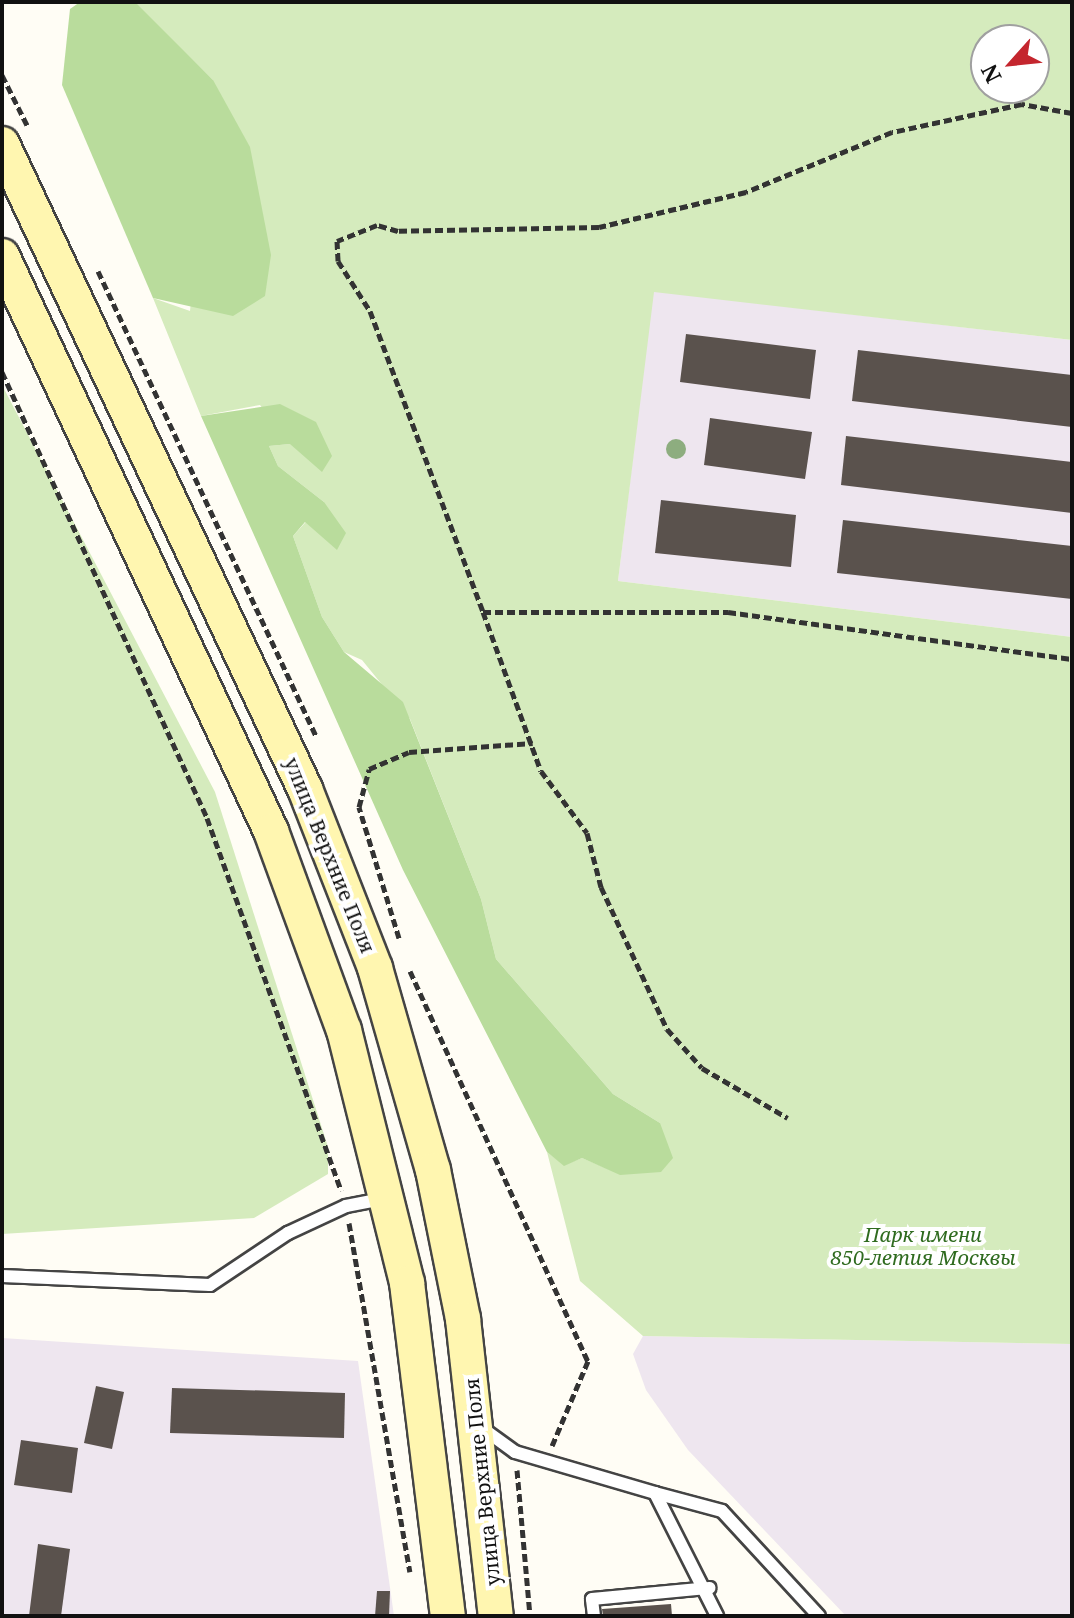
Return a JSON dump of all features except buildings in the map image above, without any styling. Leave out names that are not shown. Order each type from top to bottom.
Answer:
[{"type":"main road","name":"улица Верхние Поля","points":[[2,144],[285,745],[375,968],[433,1170],[479,1426],[496,1616]]},
{"type":"main road","points":[[2,256],[271,831],[344,1030],[390,1198],[426,1396],[448,1616]]},
{"type":"lane","points":[[2,1276],[210,1285],[346,1206],[390,1198]]},
{"type":"lane","points":[[479,1426],[515,1452],[722,1511],[819,1616]]},
{"type":"lane","points":[[655,1493],[709,1588],[717,1616]]},
{"type":"lane","points":[[594,1616],[592,1599],[709,1588]]},
{"type":"path","points":[[788,1118],[702,1068],[667,1029],[601,887],[587,833],[541,771],[375,325],[338,261],[337,241],[377,225],[398,231],[599,227],[746,192],[892,132],[1022,104],[1072,113]]},
{"type":"path","points":[[2,372],[207,818],[346,1206],[412,1586]]},
{"type":"path","points":[[483,612],[728,612],[1072,659]]},
{"type":"path","points":[[403,952],[359,807],[369,769],[409,752],[533,743]]},
{"type":"path","points":[[408,965],[588,1361],[544,1461]]},
{"type":"path","points":[[515,1452],[530,1616]]},
{"type":"shaded area","points":[[653,291],[1072,340],[1072,637],[618,581]]},
{"type":"shaded area","points":[[643,1336],[1072,1344],[1072,1616],[846,1616],[688,1450],[646,1390],[633,1354]]},
{"type":"shaded area","points":[[2,1338],[358,1361],[394,1616],[2,1616]]},
{"type":"green space","points":[[80,2],[136,3],[213,80],[250,147],[271,255],[265,296],[233,316],[153,298],[62,85],[70,9]]},
{"type":"green space","name":"Парк имени 850-летия Москвы","points":[[133,2],[1072,2],[1072,340],[654,292],[618,581],[1072,637],[1072,1344],[643,1336],[580,1281],[547,1152],[564,1165],[582,1158],[620,1174],[660,1123],[613,1094],[496,959],[481,899],[410,719],[362,660],[344,652],[322,617],[293,536],[324,502],[278,466],[269,446],[290,444],[260,405],[201,416],[153,298],[190,311],[213,80]]},
{"type":"green space","points":[[2,385],[215,792],[328,1147],[328,1174],[254,1218],[2,1234]]},
{"type":"green space","points":[[280,404],[316,422],[332,456],[322,472],[290,444],[269,446],[278,466],[324,502],[346,533],[337,550],[305,522],[293,536],[322,617],[344,652],[403,702],[481,899],[496,959],[613,1094],[660,1123],[673,1158],[661,1172],[620,1175],[582,1158],[564,1166],[547,1152],[403,870],[201,416]]}]
